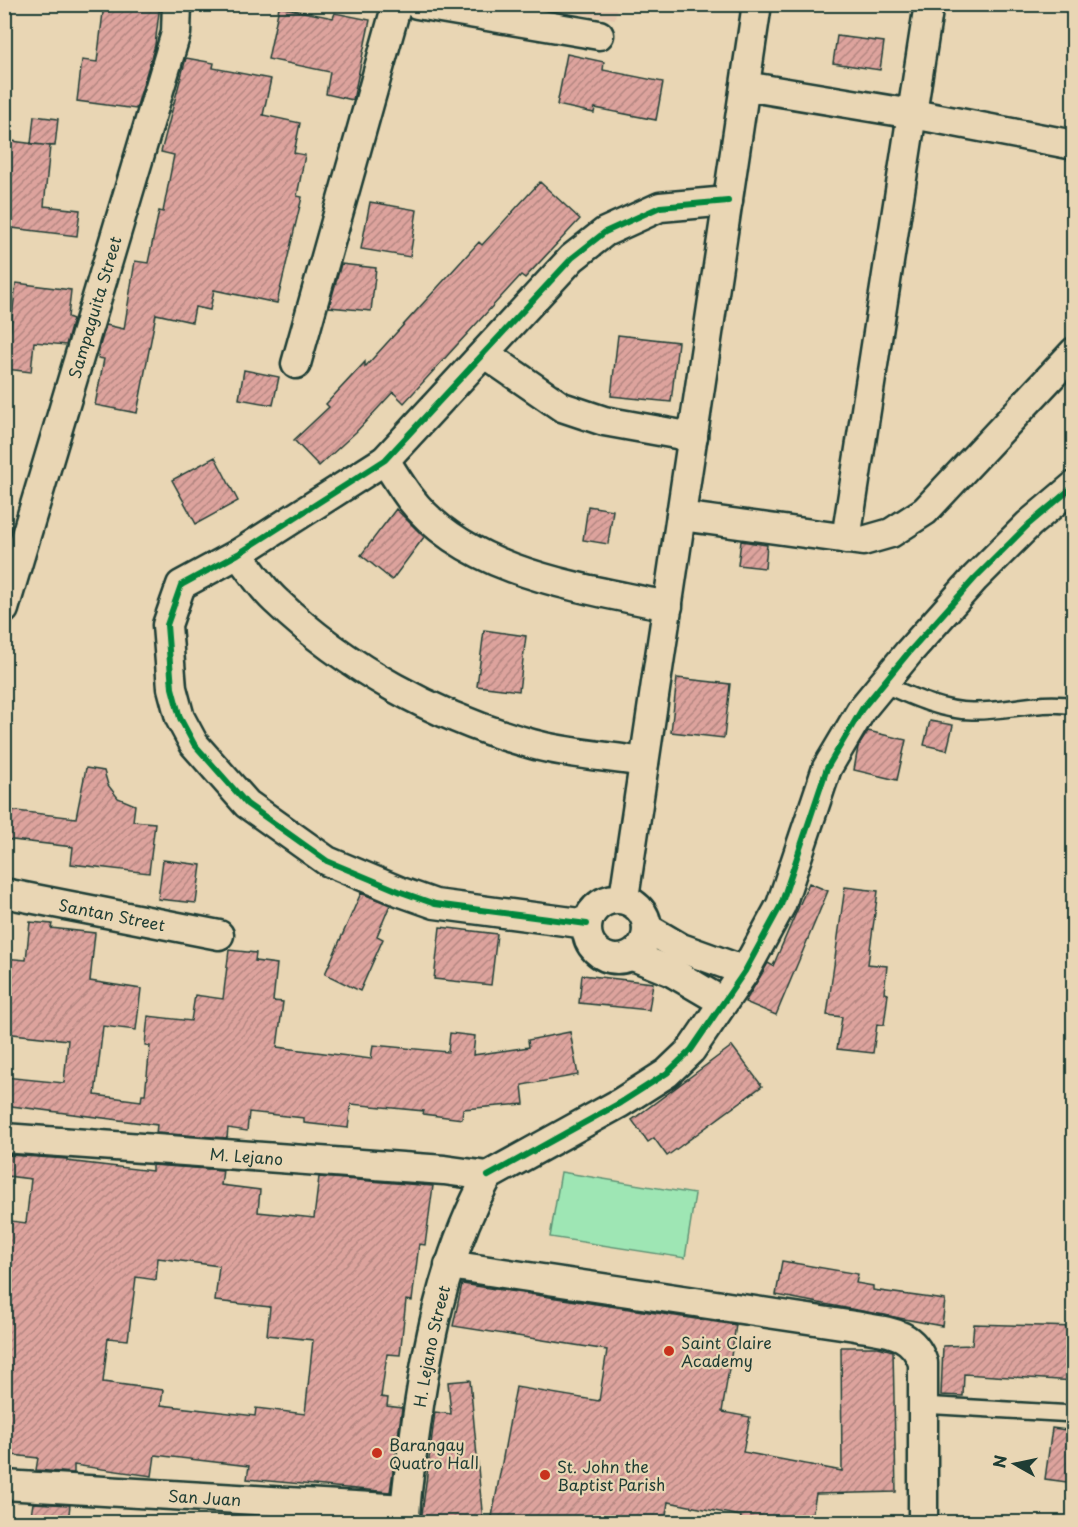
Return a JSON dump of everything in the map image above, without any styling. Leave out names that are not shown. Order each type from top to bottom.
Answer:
[{"type":"street","name":"Sampaguita Street","points":[[4,609],[176,33],[177,4]]},
{"type":"street","points":[[296,364],[397,4]]},
{"type":"street","points":[[417,4],[599,35]]},
{"type":"street","points":[[624,898],[757,4]]},
{"type":"street","points":[[846,539],[929,4]]},
{"type":"street","points":[[745,86],[913,114],[1074,146]]},
{"type":"street","points":[[587,924],[435,904],[327,861],[247,804],[194,744],[180,718],[172,688],[167,625],[181,585],[238,554],[385,460],[572,258],[605,232],[660,207],[728,201]]},
{"type":"street","points":[[681,516],[863,541],[891,533],[925,511],[1074,352]]},
{"type":"street","points":[[485,354],[562,406],[604,421],[693,437]]},
{"type":"street","points":[[385,460],[411,500],[434,522],[460,541],[503,564],[563,584],[668,606]]},
{"type":"street","points":[[488,1176],[620,1103],[667,1073],[691,1050],[745,971],[781,905],[827,768],[862,709],[975,578],[1029,524],[1074,486]]},
{"type":"street","points":[[238,554],[274,599],[301,621],[370,674],[423,703],[468,723],[533,745],[644,762]]},
{"type":"street","name":"Santan Street","points":[[4,893],[219,935]]},
{"type":"street","points":[[624,898],[600,904],[592,912],[587,924],[590,943],[596,952],[613,960],[633,956],[670,971],[723,1002]]},
{"type":"street","points":[[624,898],[640,910],[647,928],[644,944],[633,956]]},
{"type":"street","points":[[647,928],[681,948],[745,971]]},
{"type":"street","name":"M. Lejano","points":[[4,1138],[141,1146],[444,1170],[488,1176]]},
{"type":"street","name":"H. Lejano Street","points":[[405,1516],[423,1373],[449,1265],[469,1210],[488,1176]]},
{"type":"street","points":[[449,1265],[888,1332],[909,1339],[919,1350],[923,1363],[923,1522]]},
{"type":"street","name":"San Juan","points":[[4,1485],[405,1516]]},
{"type":"lane","points":[[883,684],[920,700],[970,711],[1057,703],[1074,706]]},
{"type":"lane","points":[[922,1405],[1074,1414]]},
{"type":"shaded area","points":[[532,5],[617,5],[615,19]]},
{"type":"green space","points":[[561,1172],[695,1194],[685,1258],[550,1237]]},
{"type":"building","points":[[104,4],[160,4],[155,45],[136,109],[77,101],[82,60],[97,62]]},
{"type":"building","points":[[279,7],[333,18],[335,13],[370,20],[353,100],[326,94],[330,72],[268,59]]},
{"type":"building","points":[[837,36],[884,42],[880,70],[833,63]]},
{"type":"building","points":[[567,54],[604,62],[603,70],[663,82],[656,120],[595,108],[594,113],[557,105]]},
{"type":"building","points":[[186,58],[214,63],[213,68],[271,79],[263,115],[300,123],[294,153],[305,155],[297,196],[302,197],[277,303],[214,290],[210,310],[195,307],[192,322],[156,314],[137,413],[95,405],[104,359],[98,358],[99,349],[106,325],[124,329],[135,261],[148,263],[159,211],[163,212],[174,155],[161,152]]},
{"type":"building","points":[[34,116],[58,119],[55,146],[31,144]]},
{"type":"building","points":[[4,140],[50,146],[44,206],[80,210],[77,236],[4,227]]},
{"type":"building","points":[[540,182],[580,219],[525,278],[521,275],[404,403],[393,392],[356,432],[319,466],[294,440],[329,407],[326,404],[365,362],[365,367],[479,242],[482,245]]},
{"type":"building","points":[[370,202],[417,210],[410,257],[361,249]]},
{"type":"building","points":[[341,264],[376,268],[371,311],[329,307]]},
{"type":"building","points":[[16,283],[71,290],[68,317],[73,319],[66,345],[34,342],[31,372],[6,369]]},
{"type":"building","points":[[618,335],[678,342],[671,402],[611,396]]},
{"type":"building","points":[[244,370],[279,377],[273,405],[239,399]]},
{"type":"building","points":[[215,457],[238,501],[196,524],[172,480]]},
{"type":"building","points":[[588,506],[613,510],[608,544],[583,540]]},
{"type":"building","points":[[396,509],[424,537],[392,580],[361,555]]},
{"type":"building","points":[[741,541],[767,545],[765,568],[738,565]]},
{"type":"building","points":[[484,630],[526,636],[519,691],[477,686]]},
{"type":"building","points":[[677,678],[730,684],[724,738],[671,732]]},
{"type":"building","points":[[930,721],[953,725],[947,750],[924,745]]},
{"type":"building","points":[[868,731],[906,740],[897,780],[854,770],[858,747]]},
{"type":"building","points":[[86,768],[104,771],[108,785],[118,798],[135,805],[133,821],[155,823],[149,873],[71,864],[73,847],[4,839],[8,810],[76,818]]},
{"type":"building","points":[[163,860],[201,865],[196,903],[158,899]]},
{"type":"building","points":[[809,883],[828,891],[776,1015],[745,1002],[768,963],[773,966]]},
{"type":"building","points":[[845,887],[878,891],[868,964],[887,966],[884,993],[888,994],[884,1025],[877,1024],[873,1053],[837,1049],[842,1017],[827,1015]]},
{"type":"building","points":[[361,893],[390,905],[377,936],[383,939],[360,991],[325,974]]},
{"type":"building","points":[[30,922],[52,924],[51,928],[95,933],[90,981],[141,989],[136,1030],[103,1026],[95,1095],[141,1101],[142,1095],[145,1095],[150,1046],[145,1045],[148,1016],[191,1021],[195,995],[223,999],[229,950],[256,953],[255,961],[277,964],[273,1001],[283,1002],[277,1047],[371,1059],[373,1045],[448,1052],[450,1033],[475,1036],[473,1055],[529,1047],[528,1040],[570,1032],[578,1075],[522,1085],[524,1104],[463,1109],[462,1119],[423,1114],[424,1111],[351,1104],[348,1128],[304,1123],[304,1118],[249,1112],[247,1131],[228,1128],[227,1138],[156,1133],[157,1125],[4,1105],[4,1077],[64,1083],[68,1040],[4,1033],[4,958],[26,960]]},
{"type":"building","points":[[440,927],[497,934],[491,985],[434,979]]},
{"type":"building","points":[[582,975],[653,983],[649,1010],[579,1003]]},
{"type":"building","points":[[732,1046],[762,1086],[667,1156],[654,1138],[648,1142],[632,1120]]},
{"type":"building","points":[[9,1155],[67,1159],[67,1161],[152,1171],[152,1165],[223,1170],[221,1185],[260,1190],[258,1212],[314,1218],[319,1177],[433,1186],[425,1245],[419,1244],[412,1301],[406,1300],[400,1355],[387,1354],[381,1397],[388,1398],[387,1406],[402,1408],[390,1492],[247,1479],[249,1466],[155,1455],[152,1476],[74,1465],[74,1473],[36,1470],[38,1458],[4,1454],[4,1220],[26,1223],[31,1179],[7,1176]],"holes":[[[158,1258],[219,1266],[215,1301],[270,1307],[267,1335],[313,1340],[305,1414],[256,1408],[255,1416],[161,1405],[163,1390],[103,1382],[108,1338],[128,1340],[136,1277],[156,1280]]]},
{"type":"building","points":[[782,1261],[858,1274],[856,1283],[873,1286],[873,1290],[945,1300],[942,1326],[776,1295]]},
{"type":"building","points":[[462,1284],[736,1325],[722,1412],[750,1417],[743,1452],[842,1471],[841,1347],[878,1347],[893,1351],[896,1492],[816,1494],[811,1522],[740,1522],[741,1516],[668,1502],[665,1522],[491,1522],[516,1387],[599,1401],[607,1350],[453,1326]]},
{"type":"building","points":[[974,1324],[1074,1327],[1074,1381],[964,1374],[963,1396],[941,1395],[943,1346],[972,1345]]},
{"type":"building","points":[[470,1380],[483,1522],[421,1522],[435,1412],[451,1414],[448,1382]]},
{"type":"building","points":[[1052,1428],[1074,1431],[1074,1483],[1045,1479]]},
{"type":"building","points":[[33,1503],[70,1505],[68,1522],[30,1522]]},
{"type":"cycle path","points":[[587,924],[435,904],[327,861],[247,804],[194,744],[180,718],[172,688],[167,625],[181,585],[238,554],[385,460],[572,258],[605,232],[660,207],[728,201]]},
{"type":"cycle path","points":[[488,1176],[620,1103],[667,1073],[691,1050],[745,971],[781,905],[827,768],[862,709],[975,578],[1029,524],[1074,486]]},
{"type":"place","name":"Saint Claire Academy","points":[[669,1351]]},
{"type":"place","name":"Barangay Quatro Hall","points":[[377,1453]]},
{"type":"place","name":"St. John the Baptist Parish","points":[[545,1475]]}]
